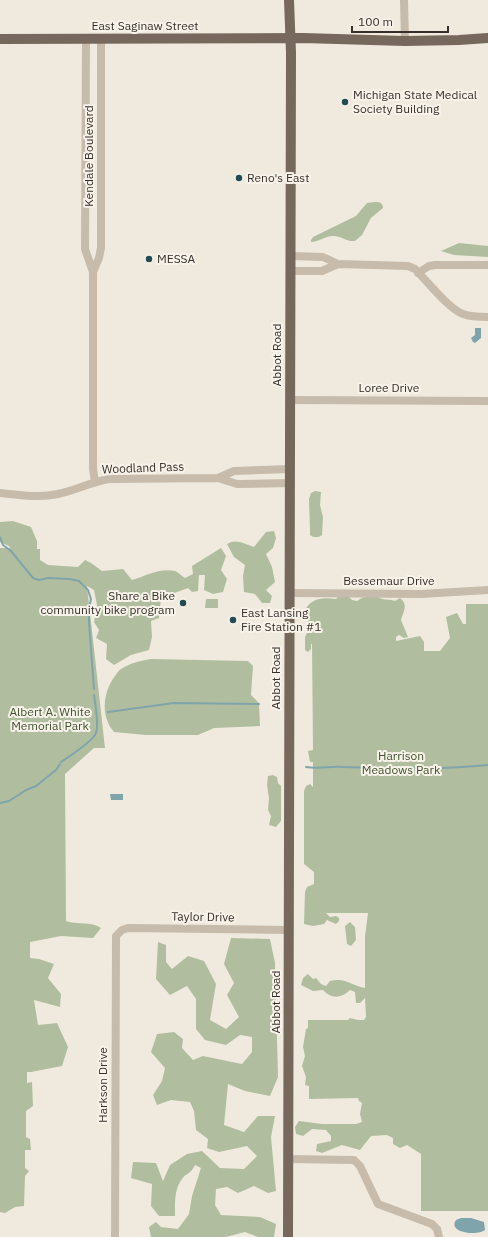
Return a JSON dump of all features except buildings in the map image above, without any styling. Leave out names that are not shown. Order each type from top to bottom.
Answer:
[{"type":"main road","name":"Abbot Road","points":[[288,1237],[290,483],[289,0]]},
{"type":"main road","name":"East Saginaw Street","points":[[0,39],[290,38],[405,41],[488,38]]},
{"type":"street","points":[[404,0],[405,41]]},
{"type":"street","name":"Kendale Boulevard","points":[[86,39],[85,249],[93,272],[93,469],[95,482]]},
{"type":"street","name":"Kendale Boulevard","points":[[93,272],[99,258],[101,248],[101,39]]},
{"type":"street","points":[[290,256],[323,257],[338,264],[404,265],[412,268],[418,273],[460,312],[473,317],[488,317]]},
{"type":"street","points":[[290,271],[322,271],[338,264]]},
{"type":"street","points":[[418,273],[429,266],[435,265],[488,265]]},
{"type":"street","name":"Loree Drive","points":[[290,400],[488,401]]},
{"type":"street","name":"Woodland Pass","points":[[218,478],[234,471],[290,469]]},
{"type":"street","name":"Woodland Pass","points":[[0,493],[44,496],[58,494],[109,479],[218,478],[237,484],[290,483]]},
{"type":"street","name":"Bessemaur Drive","points":[[289,593],[420,594],[488,590]]},
{"type":"street","name":"Taylor Drive","points":[[118,933],[128,928],[289,930]]},
{"type":"street","name":"Harkson Drive","points":[[115,1237],[115,951],[116,936],[118,933]]},
{"type":"street","points":[[288,1159],[354,1160],[360,1166],[378,1204],[432,1224],[438,1229],[439,1237]]},
{"type":"green space","points":[[367,203],[381,203],[383,208],[371,218],[362,235],[355,241],[349,241],[333,236],[311,242],[313,237],[356,216]]},
{"type":"green space","points":[[459,243],[488,246],[488,257],[454,255],[441,251]]},
{"type":"green space","points":[[315,491],[321,492],[320,505],[323,517],[322,535],[319,537],[313,537],[310,535],[309,499],[311,493]]},
{"type":"green space","name":"Albert A. White Memorial Park","points":[[13,521],[31,527],[37,541],[37,549],[40,549],[40,560],[48,565],[78,567],[85,560],[102,571],[123,569],[132,580],[158,571],[169,570],[175,571],[185,578],[193,574],[192,566],[221,548],[226,556],[221,570],[227,579],[223,592],[213,594],[204,590],[205,575],[199,575],[198,591],[192,592],[188,588],[161,598],[159,618],[151,621],[152,637],[149,650],[131,655],[114,665],[106,659],[107,644],[96,638],[99,630],[94,622],[97,605],[94,590],[87,586],[105,748],[94,748],[65,774],[66,921],[93,925],[101,928],[93,938],[61,936],[30,942],[30,958],[39,959],[54,964],[48,978],[61,994],[60,1007],[34,1000],[38,1025],[57,1023],[68,1047],[62,1066],[27,1072],[27,1083],[32,1082],[33,1106],[26,1111],[26,1137],[30,1139],[31,1150],[25,1150],[25,1168],[29,1171],[25,1176],[24,1206],[15,1207],[5,1213],[0,1212],[0,548],[10,548],[9,546],[0,542],[0,522]]},
{"type":"green space","points":[[274,531],[276,538],[273,548],[266,554],[272,567],[275,582],[266,590],[272,596],[270,603],[262,603],[255,594],[244,592],[243,576],[245,565],[234,557],[227,544],[230,542],[237,542],[254,547],[266,532]]},
{"type":"green space","name":"Harrison Meadows Park","points":[[339,596],[348,596],[352,600],[357,601],[364,597],[371,596],[395,601],[400,598],[405,606],[401,620],[408,637],[404,638],[399,635],[396,637],[396,641],[420,636],[424,642],[424,651],[440,651],[450,638],[446,617],[457,613],[463,624],[466,624],[466,604],[488,604],[488,1211],[421,1211],[421,1154],[407,1145],[400,1148],[393,1144],[393,1138],[387,1135],[371,1136],[360,1150],[342,1145],[322,1153],[316,1151],[317,1144],[331,1141],[331,1136],[326,1130],[312,1129],[303,1136],[296,1134],[295,1127],[299,1121],[322,1124],[356,1124],[362,1122],[360,1114],[362,1103],[358,1098],[309,1099],[309,1086],[305,1085],[306,1077],[302,1066],[305,1056],[303,1047],[306,1029],[308,1028],[308,1020],[348,1020],[350,1018],[364,1020],[366,1017],[365,998],[360,1003],[356,1003],[355,992],[350,990],[343,995],[336,997],[329,995],[323,990],[313,991],[301,985],[303,978],[308,974],[313,979],[316,978],[321,984],[326,986],[330,981],[340,980],[365,988],[365,936],[368,913],[326,913],[330,917],[336,916],[339,918],[339,921],[336,924],[327,920],[324,924],[313,926],[304,924],[305,892],[307,887],[314,884],[314,872],[304,864],[304,791],[306,786],[310,784],[313,787],[313,762],[310,762],[308,751],[313,750],[312,644],[311,649],[308,652],[305,650],[305,637],[310,627],[304,612],[313,601],[326,598],[336,599]]},
{"type":"green space","points":[[206,599],[218,599],[218,608],[205,608]]},
{"type":"green space","points":[[151,659],[248,661],[253,666],[251,695],[259,703],[260,726],[214,728],[198,735],[146,735],[114,732],[107,719],[105,711],[106,697],[111,682],[124,667],[135,662]]},
{"type":"green space","points":[[273,775],[277,777],[278,783],[281,786],[281,821],[276,827],[269,825],[271,816],[268,810],[268,776]]},
{"type":"green space","points":[[350,922],[355,927],[356,940],[351,946],[347,944],[345,926]]},
{"type":"green space","points":[[231,938],[270,939],[275,963],[278,1077],[270,1096],[245,1091],[228,1084],[224,1125],[244,1132],[258,1116],[275,1116],[271,1137],[276,1191],[268,1193],[254,1186],[238,1193],[227,1187],[216,1189],[215,1205],[221,1215],[260,1217],[276,1224],[274,1237],[258,1237],[245,1232],[226,1237],[151,1237],[149,1227],[156,1222],[161,1227],[178,1229],[189,1214],[192,1196],[201,1168],[195,1165],[179,1183],[176,1197],[175,1216],[159,1216],[151,1206],[152,1184],[131,1178],[133,1162],[156,1163],[163,1181],[170,1165],[187,1154],[202,1151],[220,1168],[244,1169],[257,1156],[247,1146],[219,1152],[207,1148],[208,1139],[196,1130],[194,1111],[190,1102],[171,1100],[157,1105],[153,1095],[162,1081],[165,1068],[151,1052],[157,1034],[174,1032],[183,1039],[182,1048],[193,1060],[203,1056],[242,1064],[252,1052],[252,1037],[240,1035],[226,1045],[205,1040],[196,1029],[196,999],[187,986],[170,995],[156,979],[158,942],[166,945],[166,962],[172,969],[188,956],[204,961],[216,984],[210,1020],[226,1029],[239,1017],[227,995],[234,983],[224,964]]},
{"type":"water","points":[[475,328],[481,328],[481,338],[475,343],[471,338],[475,335]]},
{"type":"water","points":[[110,794],[123,794],[123,800],[111,800]]},
{"type":"water","points":[[461,1218],[471,1218],[484,1222],[485,1230],[470,1233],[459,1230],[454,1224],[456,1220]]},
{"type":"waterway","points":[[0,537],[3,545],[11,551],[33,578],[39,580],[48,578],[70,579],[79,581],[88,590],[91,599],[89,608],[89,622],[94,689]]},
{"type":"waterway","points":[[61,762],[84,746],[95,735],[97,722],[94,695]]},
{"type":"waterway","points":[[108,712],[174,703],[259,704]]},
{"type":"waterway","points":[[0,803],[9,801],[26,790],[36,786],[56,770],[60,764]]},
{"type":"waterway","points":[[306,767],[434,768],[488,765]]},
{"type":"place","name":"Michigan State Medical Society Building","points":[[345,102]]},
{"type":"place","name":"Reno's East","points":[[239,178]]},
{"type":"place","name":"MESSA","points":[[149,259]]},
{"type":"place","name":"Share a Bike community bike program","points":[[183,603]]},
{"type":"place","name":"East Lansing Fire Station #1","points":[[233,620]]}]
